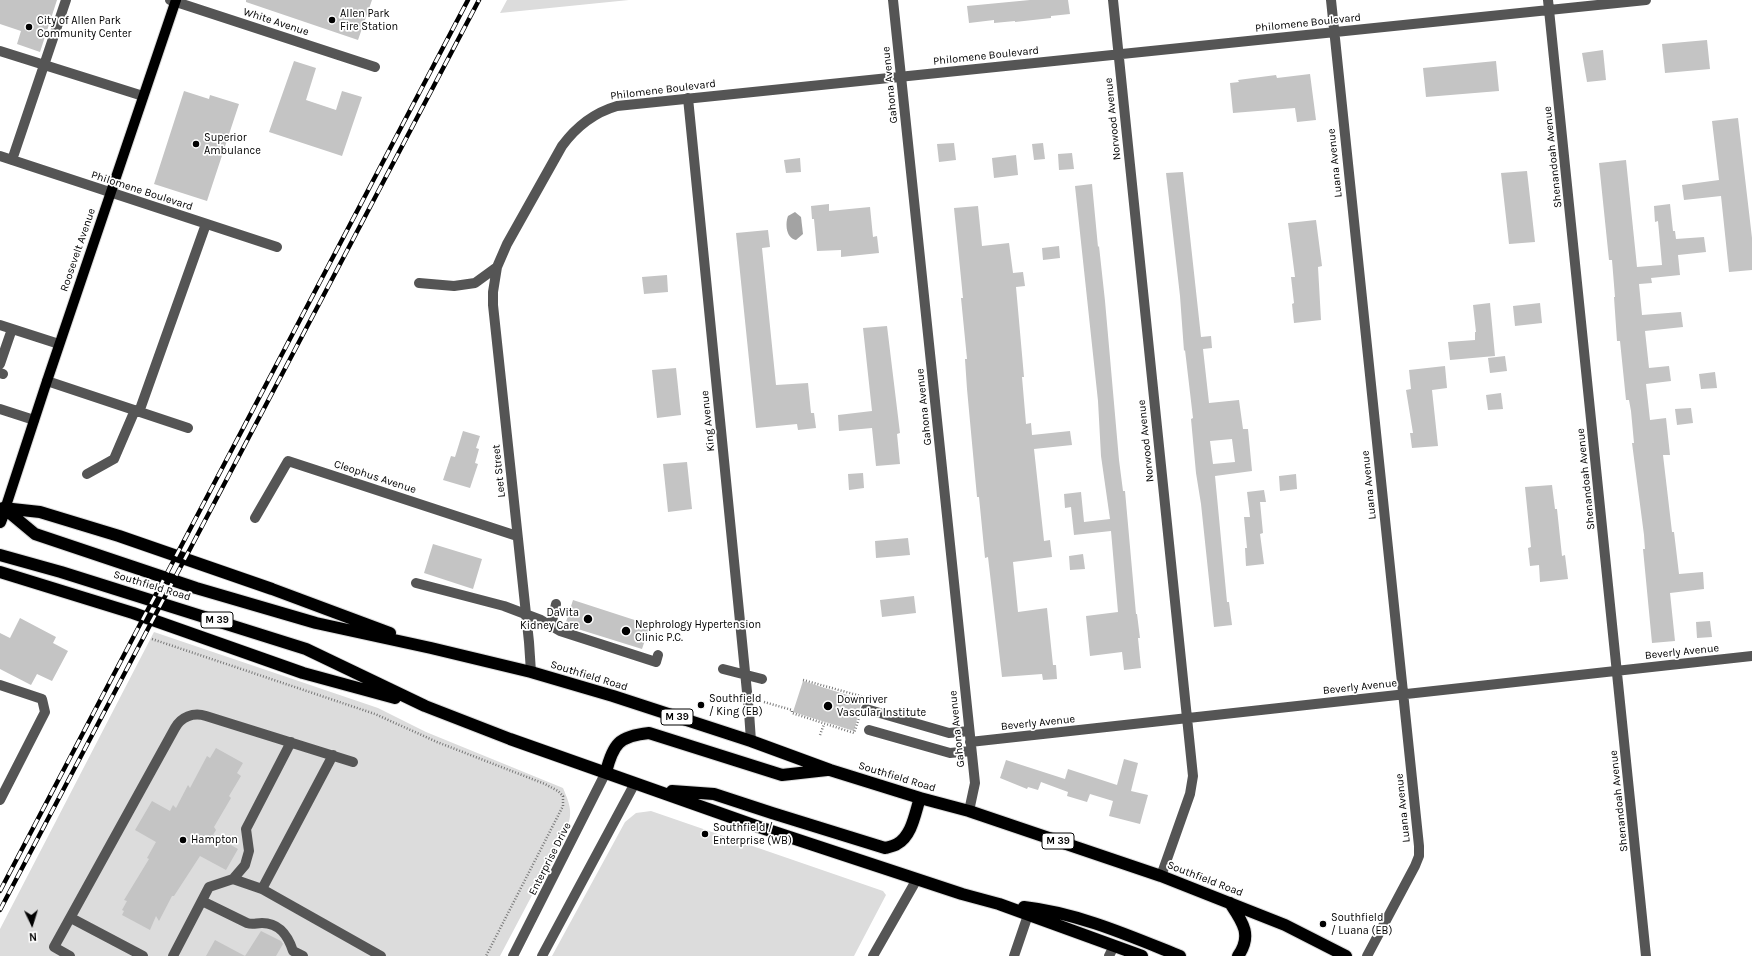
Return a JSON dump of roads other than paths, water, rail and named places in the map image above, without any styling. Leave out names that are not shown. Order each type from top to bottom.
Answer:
[{"type":"highway","points":[[0,522],[3,508]]},
{"type":"highway","name":"Southfield Road","points":[[3,508],[40,512],[119,536],[272,589],[431,648]]},
{"type":"highway","name":"Southfield Road","points":[[3,508],[35,534],[196,588],[316,623],[531,672],[613,696],[751,741],[830,770],[920,798],[969,811],[1161,876],[1285,925],[1346,956]]},
{"type":"highway","name":"Southfield Road","points":[[0,555],[61,572],[306,649],[425,706],[510,739],[759,827],[917,879],[999,904],[1112,951],[1142,956]]},
{"type":"highway","name":"Southfield Road","points":[[0,572],[133,613],[303,673],[425,706]]},
{"type":"highway","points":[[606,772],[614,747],[623,738],[634,734],[649,733],[782,775],[830,770]]},
{"type":"highway","points":[[657,790],[714,794],[885,848],[897,844],[907,836],[920,798]]},
{"type":"highway","points":[[1230,903],[1242,921],[1246,933],[1245,945],[1238,956]]},
{"type":"highway","points":[[999,904],[1031,908],[1087,922],[1121,933],[1180,956]]},
{"type":"main road","name":"Roosevelt Avenue","points":[[3,508],[34,420],[46,380],[174,1]]},
{"type":"street","points":[[12,160],[66,0]]},
{"type":"street","name":"Gahona Avenue","points":[[894,0],[975,783],[969,811]]},
{"type":"street","name":"Norwood Avenue","points":[[1113,0],[1192,776],[1192,787],[1161,876]]},
{"type":"street","name":"Luana Avenue","points":[[1331,0],[1419,856],[1367,956]]},
{"type":"street","name":"Philomene Boulevard","points":[[497,267],[507,244],[562,146],[581,124],[597,113],[617,106],[1334,32],[1549,5],[1646,0]]},
{"type":"street","name":"White Avenue","points":[[174,1],[375,67]]},
{"type":"street","name":"Shenandoah Avenue","points":[[1549,5],[1646,956]]},
{"type":"street","points":[[0,51],[143,96]]},
{"type":"street","name":"King Avenue","points":[[688,98],[751,741]]},
{"type":"street","name":"Philomene Boulevard","points":[[0,156],[277,247]]},
{"type":"street","points":[[87,474],[114,459],[137,411],[206,224]]},
{"type":"street","points":[[419,283],[454,286],[475,283],[497,267]]},
{"type":"street","name":"Leet Street","points":[[497,267],[493,292],[493,304],[531,672]]},
{"type":"street","points":[[0,325],[59,344]]},
{"type":"street","points":[[0,364],[12,329]]},
{"type":"street","points":[[46,380],[188,428]]},
{"type":"street","points":[[0,402],[2,403],[0,408],[34,420]]},
{"type":"street","name":"Cleophus Avenue","points":[[255,518],[288,461],[517,536]]},
{"type":"street","points":[[416,583],[504,606],[526,614],[560,631],[656,662],[658,655]]},
{"type":"street","points":[[551,626],[556,604]]},
{"type":"street","name":"Beverly Avenue","points":[[869,730],[950,753],[971,747],[1187,718],[1752,656]]},
{"type":"street","points":[[723,669],[762,679]]},
{"type":"street","points":[[0,684],[42,699],[45,712],[44,717],[0,800]]},
{"type":"street","points":[[863,708],[949,733],[969,731]]},
{"type":"street","points":[[70,956],[54,947],[175,728],[189,715],[200,714],[353,762]]},
{"type":"street","points":[[173,956],[209,887],[233,879],[245,865],[249,851],[246,829],[291,742]]},
{"type":"street","points":[[262,889],[333,755]]},
{"type":"street","name":"Enterprise Drive","points":[[513,956],[606,772]]},
{"type":"street","points":[[542,956],[635,783]]},
{"type":"street","points":[[233,879],[262,889],[381,956]]},
{"type":"street","points":[[873,956],[917,879]]},
{"type":"street","points":[[202,901],[247,923],[253,925],[262,923],[278,927],[288,936],[293,950],[303,956]]},
{"type":"street","points":[[1014,956],[1028,915]]},
{"type":"street","points":[[71,918],[143,956]]},
{"type":"railway","points":[[0,891],[468,0]]},
{"type":"railway","points":[[0,910],[479,0]]},
{"type":"place","name":"Allen Park Fire Station","points":[[332,20]]},
{"type":"place","name":"City of Allen Park Community Center","points":[[29,27]]},
{"type":"place","name":"Superior Ambulance","points":[[196,144]]},
{"type":"place","name":"DaVita Kidney Care","points":[[588,619]]},
{"type":"place","name":"Nephrology Hypertension Clinic P.C.","points":[[626,631]]},
{"type":"place","name":"Southfield / King (EB)","points":[[701,705]]},
{"type":"place","name":"Downriver Vascular Institute","points":[[828,706]]},
{"type":"place","name":"Southfield / Enterprise (WB)","points":[[705,834]]},
{"type":"place","name":"Hampton","points":[[183,840]]},
{"type":"place","name":"Southfield / Luana (EB)","points":[[1323,924]]}]
